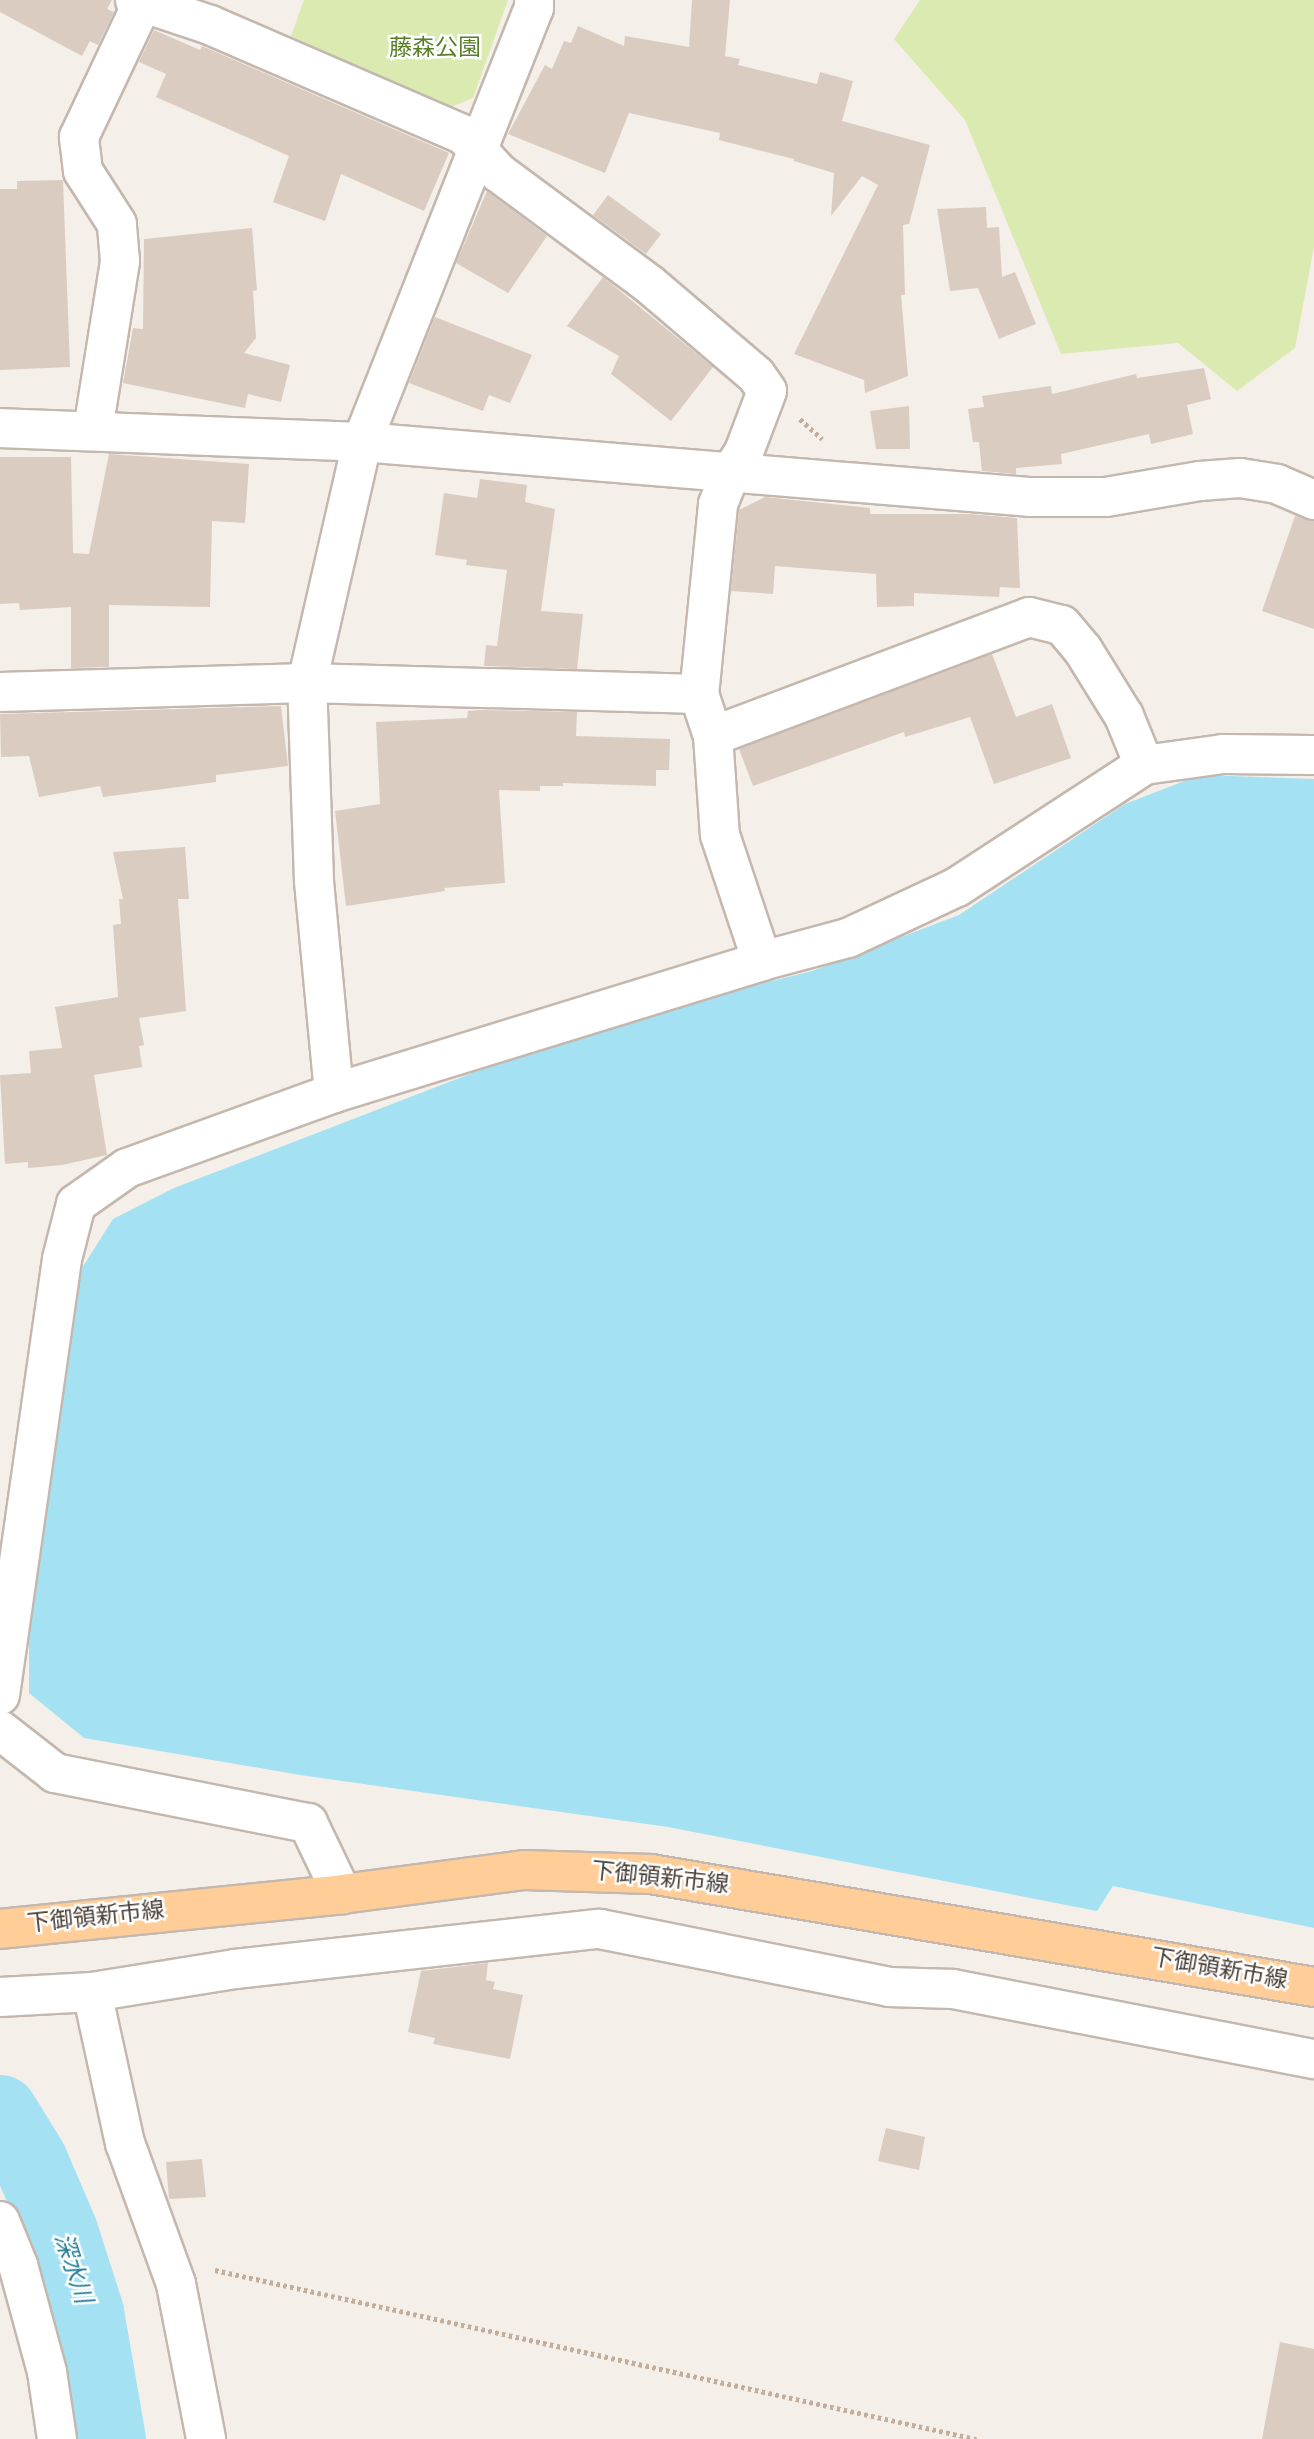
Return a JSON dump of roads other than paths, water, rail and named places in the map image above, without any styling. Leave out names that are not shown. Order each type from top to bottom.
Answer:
[{"type":"main road","name":"下御領新市線","points":[[0,1929],[342,1894],[524,1870],[651,1874],[1314,1987]]},
{"type":"street","points":[[334,1093],[314,880],[307,683],[362,442],[534,8],[534,0]]},
{"type":"street","points":[[93,430],[120,261],[117,224],[83,171],[79,137],[139,2],[210,25],[464,135],[499,173],[649,284],[756,375],[767,391],[744,452],[731,472],[718,505],[699,694],[713,736],[720,835],[762,961]]},
{"type":"street","points":[[0,428],[362,442],[1029,498],[1106,498],[1200,481],[1240,478],[1277,484],[1314,500]]},
{"type":"street","points":[[713,736],[1029,617],[1062,625],[1083,650],[1125,716],[1144,765]]},
{"type":"street","points":[[0,692],[307,683],[699,694]]},
{"type":"street","points":[[0,1695],[62,1259],[76,1204],[127,1168],[334,1093],[762,961],[848,938],[957,887],[1144,765],[1223,754],[1314,755]]},
{"type":"street","points":[[0,1730],[55,1773],[307,1823],[342,1894]]},
{"type":"street","points":[[0,1997],[92,1992],[235,1969],[600,1929],[889,1987],[953,1989],[1314,2059]]},
{"type":"street","points":[[92,1992],[125,2143],[176,2284],[206,2439]]},
{"type":"street","points":[[0,2221],[18,2265],[47,2372],[57,2439]]},
{"type":"water","points":[[1200,775],[1314,779],[1314,1928],[1113,1886],[1097,1911],[668,1827],[300,1775],[84,1738],[29,1693],[29,1618],[67,1346],[82,1268],[113,1219],[174,1188],[602,1023],[812,971],[959,915],[1125,804]]},
{"type":"waterway","name":"深水川","points":[[0,2112],[30,2161],[60,2231],[86,2312],[108,2439]]},
{"type":"park label","name":"藤森公園","points":[[435,50]]}]
